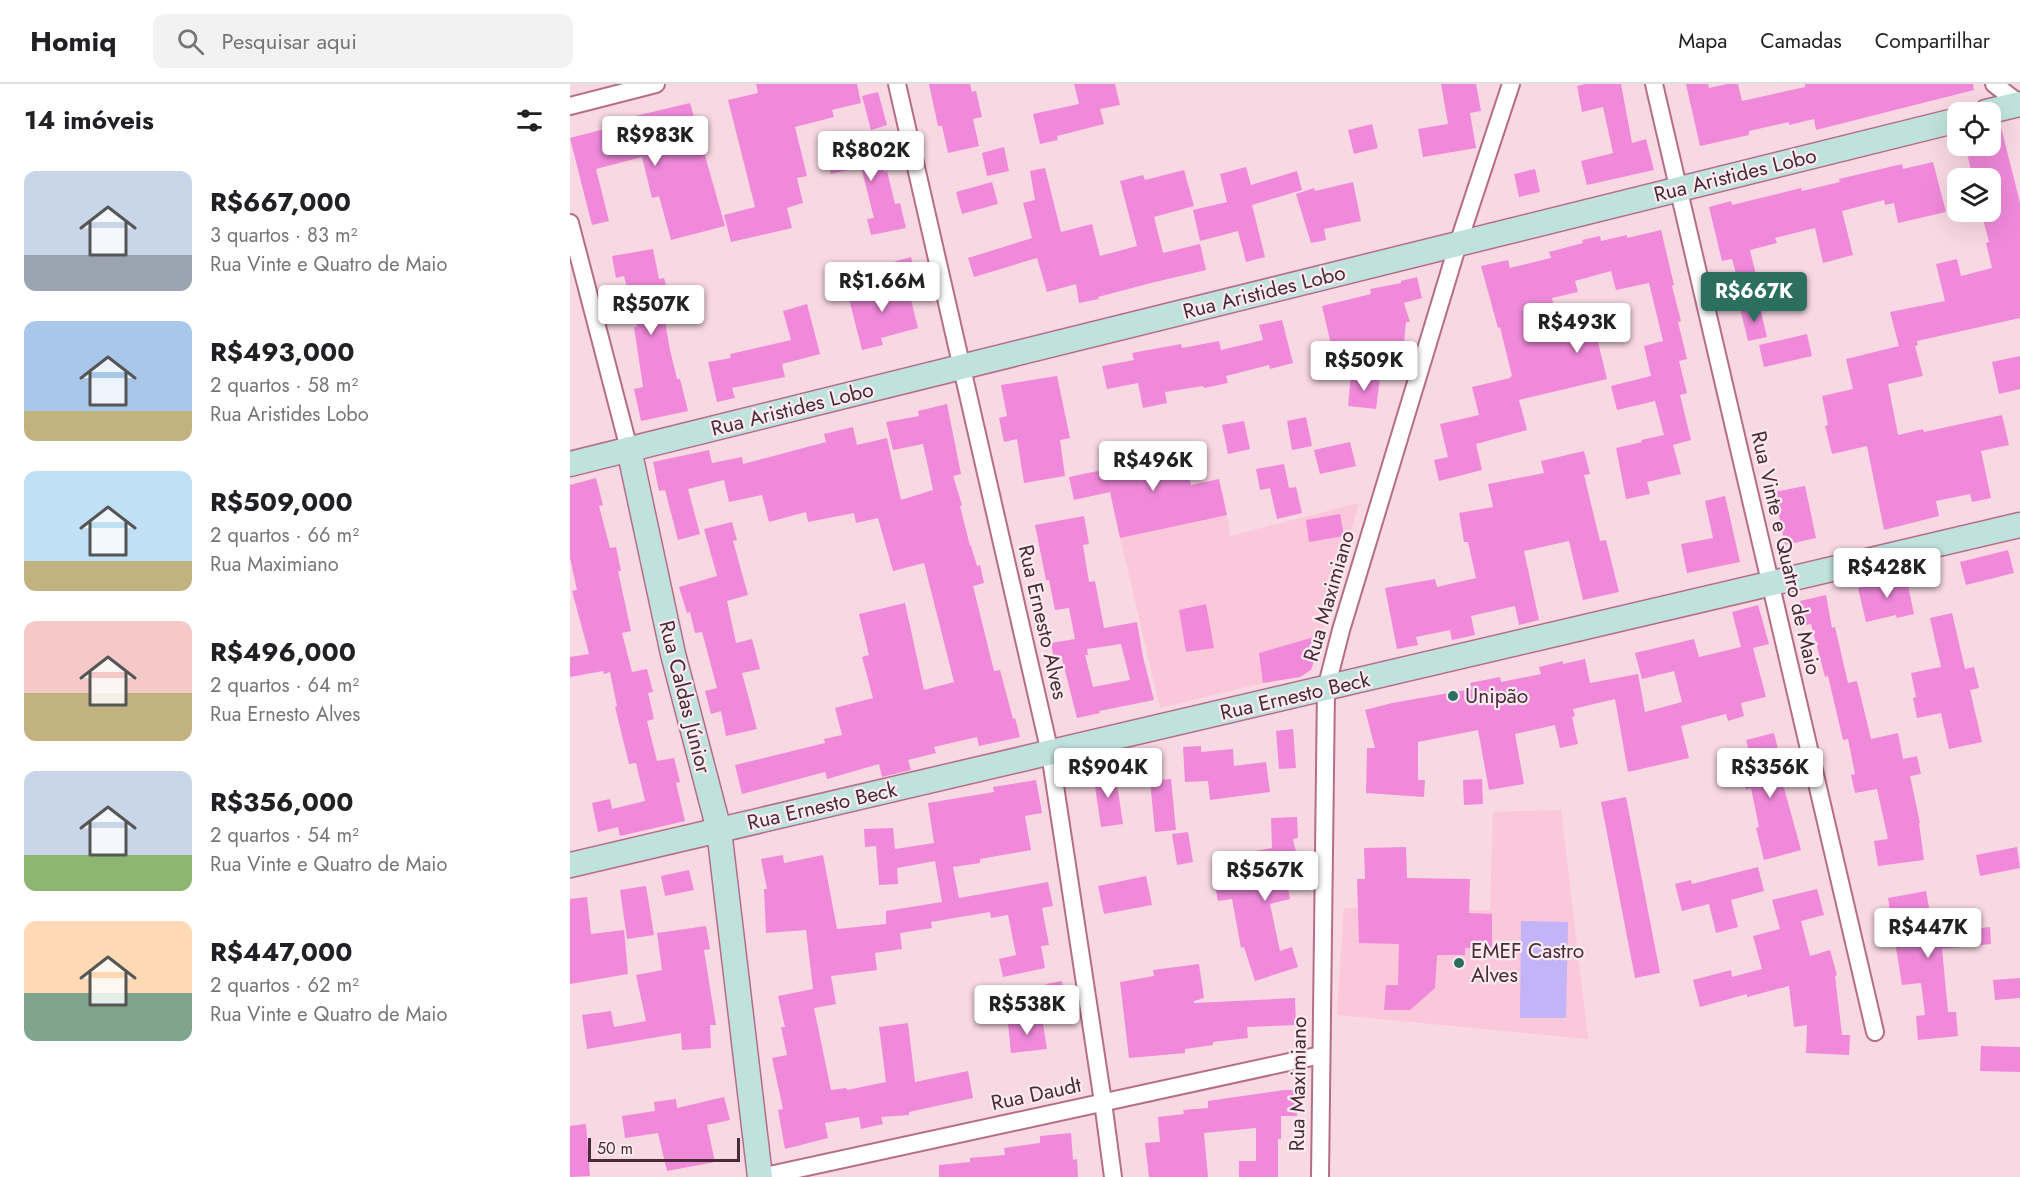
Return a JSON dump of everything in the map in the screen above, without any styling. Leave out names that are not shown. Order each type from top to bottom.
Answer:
[{"type":"street","points":[[570,106],[656,84]]},
{"type":"street","name":"Rua Ernesto Alves","points":[[897,84],[1050,753],[1113,1177]]},
{"type":"street","name":"Rua Maximiano","points":[[1320,1177],[1326,689],[1341,630],[1458,244],[1511,84]]},
{"type":"street","name":"Rua Vinte e Quatro de Maio","points":[[1654,84],[1875,1032]]},
{"type":"street","points":[[1994,84],[2020,104]]},
{"type":"street","points":[[2001,108],[2020,104]]},
{"type":"street","name":"Rua Aristides Lobo","points":[[570,464],[1947,123]]},
{"type":"street","name":"Rua Caldas Júnior","points":[[570,223],[628,449],[673,654],[719,830],[760,1177]]},
{"type":"street","name":"Rua Ernesto Beck","points":[[570,865],[2020,525]]},
{"type":"street","name":"Rua Daudt","points":[[760,1177],[1321,1054]]},
{"type":"shaded area","points":[[1112,502],[1227,515],[1230,536],[1359,503],[1323,629],[1318,636],[1311,670],[1300,677],[1263,683],[1160,708]]},
{"type":"shaded area","name":"EMEF Castro Alves","points":[[1561,810],[1588,1039],[1337,1015],[1344,908],[1490,910],[1493,812]]},
{"type":"shaded area","points":[[1521,921],[1568,922],[1566,1018],[1520,1018]]},
{"type":"building","points":[[756,84],[857,84],[861,103],[832,110],[834,117],[795,127],[807,176],[797,178],[803,203],[787,208],[792,228],[731,242],[724,215],[755,207],[728,100],[758,93]]},
{"type":"building","points":[[929,84],[970,84],[972,92],[976,91],[982,117],[973,119],[979,146],[948,153],[942,126],[938,126]]},
{"type":"building","points":[[1074,84],[1115,84],[1120,105],[1100,109],[1104,124],[1057,136],[1058,140],[1040,144],[1033,114],[1079,104]]},
{"type":"building","points":[[1441,84],[1476,84],[1481,111],[1470,113],[1476,148],[1423,157],[1418,129],[1448,124]]},
{"type":"building","points":[[1621,84],[1632,143],[1646,139],[1654,170],[1587,185],[1581,161],[1613,153],[1603,107],[1582,112],[1577,86]]},
{"type":"building","points":[[1686,84],[1708,84],[1709,88],[1738,84],[1742,101],[1805,87],[1805,84],[1973,84],[1974,90],[1816,130],[1814,119],[1789,125],[1789,122],[1749,131],[1749,135],[1700,146]]},
{"type":"building","points":[[878,92],[887,125],[871,130],[862,96]]},
{"type":"building","points":[[690,103],[725,226],[671,240],[659,196],[652,198],[642,157],[596,169],[609,221],[592,225],[570,138],[612,127],[610,122]]},
{"type":"building","points":[[1372,124],[1378,148],[1354,154],[1348,130]]},
{"type":"building","points":[[2001,127],[2020,203],[2020,318],[1917,341],[1918,345],[1915,346],[1923,376],[1888,384],[1898,435],[1923,429],[1924,432],[2002,415],[2009,445],[1981,451],[1991,498],[1972,502],[1970,494],[1936,501],[1939,516],[1884,530],[1867,446],[1832,454],[1825,426],[1828,425],[1822,396],[1853,389],[1846,359],[1899,346],[1890,312],[1945,301],[1936,264],[1957,259],[1961,276],[1992,268],[1984,222],[2001,222],[2001,168],[1970,168],[1968,156],[2001,156]]},
{"type":"building","points":[[874,133],[884,172],[887,171],[895,204],[900,203],[906,228],[871,235],[867,219],[874,218],[861,167],[831,174],[826,156],[846,151],[844,140]]},
{"type":"building","points":[[1004,147],[1009,171],[987,176],[982,153]]},
{"type":"building","points":[[1933,162],[1946,212],[1898,223],[1894,203],[1885,205],[1884,200],[1842,211],[1853,255],[1823,263],[1815,228],[1775,238],[1777,243],[1750,250],[1762,300],[1744,305],[1732,259],[1722,261],[1709,207],[1731,201],[1732,205],[1801,188],[1802,191],[1840,182],[1839,179],[1902,164],[1903,169]]},
{"type":"building","points":[[1246,167],[1251,185],[1297,171],[1302,190],[1252,205],[1265,257],[1246,262],[1238,231],[1200,241],[1193,210],[1227,202],[1220,174]]},
{"type":"building","points":[[1045,168],[1061,232],[1092,224],[1100,256],[1137,246],[1120,181],[1143,175],[1145,180],[1184,170],[1194,206],[1154,217],[1163,253],[1200,244],[1206,270],[1079,303],[1076,284],[1047,292],[1037,258],[974,277],[968,258],[1032,238],[1023,203],[1035,200],[1030,171]]},
{"type":"building","points":[[1535,169],[1540,192],[1519,197],[1514,174]]},
{"type":"building","points":[[992,182],[998,204],[962,214],[956,192]]},
{"type":"building","points":[[1353,182],[1361,221],[1324,229],[1326,240],[1311,243],[1296,194],[1314,188],[1315,191]]},
{"type":"building","points":[[1661,230],[1674,285],[1672,286],[1681,321],[1678,322],[1687,359],[1679,361],[1687,393],[1680,395],[1691,440],[1673,445],[1681,474],[1647,482],[1650,494],[1626,499],[1616,448],[1664,435],[1655,401],[1617,410],[1611,386],[1651,376],[1644,346],[1663,341],[1649,283],[1616,290],[1611,271],[1575,281],[1578,292],[1552,298],[1559,330],[1593,322],[1607,379],[1519,400],[1527,430],[1476,444],[1482,470],[1439,481],[1434,460],[1448,457],[1440,424],[1479,415],[1472,387],[1512,376],[1481,266],[1508,260],[1510,268],[1551,258],[1549,252],[1583,243],[1582,240],[1600,236],[1601,241],[1627,235],[1627,238]]},
{"type":"building","points":[[653,249],[659,279],[664,278],[669,297],[661,299],[670,350],[688,411],[641,421],[634,389],[643,387],[634,327],[637,327],[624,276],[616,278],[612,256]]},
{"type":"building","points":[[911,257],[916,278],[891,284],[886,264]]},
{"type":"building","points":[[1417,277],[1422,298],[1404,303],[1410,322],[1406,322],[1402,363],[1380,361],[1381,341],[1333,353],[1322,306],[1371,294],[1370,289],[1401,283],[1401,281]]},
{"type":"building","points":[[906,280],[918,328],[881,338],[883,345],[862,350],[848,295]]},
{"type":"building","points":[[807,304],[820,354],[782,364],[785,377],[732,388],[735,398],[717,402],[708,362],[731,358],[730,354],[791,340],[783,311]]},
{"type":"building","points":[[1759,304],[1767,337],[1748,341],[1740,308]]},
{"type":"building","points":[[1282,320],[1293,363],[1270,369],[1269,365],[1226,376],[1228,383],[1165,392],[1167,403],[1143,408],[1138,383],[1107,389],[1102,366],[1134,360],[1132,353],[1181,344],[1182,348],[1219,341],[1221,350],[1263,340],[1259,325]]},
{"type":"building","points":[[1807,334],[1812,356],[1764,367],[1759,345]]},
{"type":"building","points":[[2020,356],[2020,389],[1999,394],[1992,362]]},
{"type":"building","points":[[1351,375],[1380,378],[1376,409],[1348,406]]},
{"type":"building","points":[[1057,376],[1070,438],[1060,440],[1065,476],[1024,483],[1017,439],[1004,442],[999,418],[1007,416],[1001,385]]},
{"type":"building","points":[[947,404],[961,474],[953,476],[962,505],[960,506],[970,546],[977,566],[980,565],[984,583],[973,586],[994,671],[1000,670],[1020,737],[979,746],[977,737],[934,747],[936,753],[908,760],[911,770],[882,777],[879,764],[827,779],[825,772],[742,794],[735,765],[825,743],[824,739],[842,735],[835,708],[873,698],[862,657],[869,655],[859,614],[905,603],[924,690],[954,682],[924,563],[893,571],[878,518],[856,523],[854,513],[808,522],[806,512],[769,522],[762,495],[729,502],[724,480],[688,489],[700,534],[678,540],[665,490],[659,491],[653,462],[709,450],[712,463],[742,457],[743,464],[826,442],[824,434],[853,427],[857,445],[887,438],[901,500],[933,490],[923,444],[893,450],[886,422],[919,416],[918,411]]},
{"type":"building","points":[[1306,417],[1312,446],[1292,450],[1287,421]]},
{"type":"building","points":[[1244,421],[1250,449],[1228,454],[1222,425]]},
{"type":"building","points":[[1182,442],[1191,485],[1219,479],[1227,515],[1120,538],[1110,492],[1074,500],[1069,477],[1126,465],[1125,455],[1162,450],[1161,446]]},
{"type":"building","points":[[1350,442],[1356,466],[1320,474],[1314,450]]},
{"type":"building","points":[[1584,451],[1590,474],[1584,475],[1600,541],[1606,540],[1619,592],[1583,600],[1569,541],[1524,551],[1539,620],[1519,625],[1515,606],[1471,616],[1475,635],[1452,640],[1450,630],[1416,637],[1418,645],[1397,649],[1385,588],[1435,579],[1437,587],[1476,578],[1468,542],[1464,542],[1459,513],[1493,507],[1488,484],[1544,473],[1541,461]]},
{"type":"building","points":[[1284,464],[1289,488],[1296,487],[1302,513],[1277,519],[1270,488],[1260,490],[1256,469]]},
{"type":"building","points":[[596,478],[603,505],[599,506],[610,548],[616,547],[621,571],[618,571],[631,631],[622,633],[632,672],[647,669],[653,692],[648,693],[654,719],[647,721],[657,761],[674,758],[680,782],[676,783],[685,821],[620,836],[618,827],[598,832],[592,803],[610,799],[612,809],[645,801],[636,763],[629,764],[615,707],[617,706],[610,672],[604,674],[603,671],[570,677],[570,657],[589,654],[572,591],[577,590],[570,558],[570,485]]},
{"type":"building","points":[[1805,486],[1816,538],[1785,545],[1774,492]]},
{"type":"building","points":[[1725,496],[1740,562],[1687,573],[1681,544],[1713,538],[1705,501]]},
{"type":"building","points":[[1340,514],[1344,536],[1309,542],[1306,520]]},
{"type":"building","points":[[1084,516],[1089,544],[1083,545],[1089,582],[1095,581],[1104,628],[1137,622],[1154,700],[1099,711],[1100,713],[1077,718],[1062,659],[1054,660],[1051,643],[1075,639],[1069,608],[1055,610],[1049,580],[1046,580],[1035,525]],"holes":[[[1121,644],[1130,680],[1093,687],[1085,655],[1088,655],[1087,649]]]},
{"type":"building","points":[[732,522],[737,540],[733,541],[748,595],[727,601],[736,643],[752,639],[760,669],[742,673],[757,729],[726,736],[721,711],[711,714],[705,691],[717,688],[702,632],[695,633],[690,612],[687,613],[679,587],[717,576],[704,529]]},
{"type":"building","points":[[2008,550],[2014,573],[1966,585],[1960,562]]},
{"type":"building","points":[[1905,571],[1914,614],[1897,618],[1896,615],[1866,622],[1858,588],[1889,581],[1887,576]]},
{"type":"building","points":[[1826,595],[1832,628],[1835,627],[1848,683],[1857,681],[1871,739],[1898,733],[1903,759],[1917,756],[1921,774],[1910,776],[1920,823],[1924,860],[1878,866],[1874,841],[1888,839],[1877,789],[1855,793],[1851,775],[1855,774],[1848,739],[1843,740],[1828,676],[1825,677],[1811,624],[1805,625],[1800,601]]},
{"type":"building","points":[[1206,604],[1214,648],[1186,652],[1179,610]]},
{"type":"building","points":[[1758,605],[1769,644],[1753,648],[1766,697],[1741,703],[1744,716],[1728,721],[1726,714],[1681,726],[1689,758],[1628,772],[1615,699],[1573,709],[1575,716],[1572,717],[1578,744],[1560,748],[1555,725],[1515,734],[1524,784],[1489,790],[1478,730],[1418,742],[1418,780],[1425,780],[1424,797],[1366,793],[1367,748],[1375,748],[1365,710],[1472,689],[1470,683],[1500,677],[1501,682],[1541,674],[1539,667],[1585,659],[1590,683],[1638,674],[1645,712],[1682,702],[1674,671],[1642,679],[1635,653],[1694,639],[1699,657],[1741,647],[1732,612]]},
{"type":"building","points":[[1952,613],[1965,669],[1974,667],[1979,688],[1970,690],[1982,742],[1949,749],[1941,713],[1917,718],[1911,673],[1941,667],[1930,618]]},
{"type":"building","points":[[1318,636],[1311,670],[1300,677],[1263,683],[1259,653]]},
{"type":"building","points":[[1293,729],[1296,768],[1279,769],[1276,731]]},
{"type":"building","points":[[1774,733],[1779,753],[1775,755],[1801,850],[1764,860],[1756,828],[1759,827],[1751,788],[1746,790],[1742,772],[1754,769],[1746,740]]},
{"type":"building","points":[[1201,746],[1201,752],[1233,749],[1234,766],[1266,762],[1270,792],[1210,800],[1208,781],[1185,782],[1183,747]]},
{"type":"building","points":[[1115,770],[1123,824],[1101,827],[1093,773]]},
{"type":"building","points":[[1171,779],[1176,830],[1155,832],[1150,781]]},
{"type":"building","points":[[1482,779],[1483,804],[1464,805],[1463,780]]},
{"type":"building","points":[[1036,780],[1042,813],[1025,816],[1031,850],[980,859],[980,863],[953,867],[959,898],[1048,882],[1053,906],[1042,908],[1049,945],[1041,946],[1045,968],[1003,977],[999,959],[1016,955],[1008,915],[991,918],[990,912],[931,922],[932,928],[900,933],[902,949],[875,953],[877,970],[831,976],[836,1004],[814,1008],[831,1090],[846,1088],[847,1090],[886,1082],[879,1027],[908,1023],[915,1082],[968,1071],[973,1098],[909,1112],[909,1115],[881,1117],[883,1124],[861,1129],[859,1117],[825,1123],[828,1138],[785,1149],[778,1110],[783,1109],[772,1058],[787,1055],[781,1027],[785,1027],[778,996],[813,989],[806,930],[766,933],[764,889],[767,889],[761,859],[783,855],[784,863],[823,855],[837,929],[886,924],[886,911],[942,902],[935,861],[897,868],[898,884],[879,885],[876,846],[865,847],[864,829],[893,828],[895,849],[934,843],[928,803],[994,792],[993,787]]},
{"type":"building","points":[[1626,797],[1660,973],[1635,978],[1601,802]]},
{"type":"building","points":[[1297,817],[1298,838],[1293,839],[1298,860],[1283,863],[1290,899],[1270,904],[1280,951],[1292,947],[1298,967],[1255,981],[1244,947],[1241,948],[1232,899],[1218,901],[1215,886],[1255,879],[1249,852],[1272,848],[1271,818]]},
{"type":"building","points":[[1188,832],[1193,862],[1177,865],[1172,834]]},
{"type":"building","points":[[1406,847],[1407,878],[1470,879],[1469,913],[1492,914],[1492,948],[1465,948],[1465,955],[1437,955],[1435,988],[1410,1010],[1384,1010],[1386,985],[1398,985],[1399,944],[1359,943],[1357,879],[1365,879],[1364,848]]},
{"type":"building","points":[[2017,847],[2020,868],[1980,876],[1976,855]]},
{"type":"building","points":[[1758,867],[1764,891],[1731,900],[1738,927],[1716,933],[1709,904],[1682,911],[1675,884],[1691,880],[1692,884]]},
{"type":"building","points":[[689,870],[694,890],[665,896],[661,876]]},
{"type":"building","points":[[1146,876],[1152,905],[1104,914],[1098,886]]},
{"type":"building","points":[[646,886],[654,935],[627,939],[620,890]]},
{"type":"building","points":[[1817,889],[1824,915],[1801,921],[1810,956],[1830,950],[1837,975],[1835,976],[1842,1035],[1850,1035],[1849,1055],[1806,1053],[1807,1025],[1794,1027],[1789,986],[1747,997],[1747,994],[1700,1007],[1693,980],[1731,970],[1732,977],[1762,969],[1753,936],[1780,929],[1772,900]]},
{"type":"building","points":[[1926,891],[1937,933],[1990,927],[1991,944],[1942,949],[1948,1012],[1956,1012],[1958,1036],[1918,1040],[1916,1016],[1925,1015],[1921,983],[1902,985],[1888,898]]},
{"type":"building","points":[[587,897],[591,934],[624,930],[628,974],[570,984],[570,899]]},
{"type":"building","points":[[706,926],[710,949],[704,950],[716,1025],[710,1025],[711,1048],[682,1050],[681,1033],[587,1049],[582,1015],[611,1011],[614,1027],[646,1021],[636,975],[662,970],[657,933]]},
{"type":"building","points":[[1199,964],[1204,998],[1194,1003],[1295,998],[1296,1025],[1247,1027],[1248,1038],[1213,1042],[1213,1045],[1185,1049],[1185,1053],[1129,1058],[1120,982],[1154,976],[1153,970]]},
{"type":"building","points":[[2020,978],[2020,998],[1995,1000],[1993,980]]},
{"type":"building","points":[[1062,981],[1064,1001],[1049,1003],[1046,984]]},
{"type":"building","points":[[1042,1018],[1047,1049],[1011,1053],[1008,1023]]},
{"type":"building","points":[[1981,1046],[2020,1047],[2020,1072],[1980,1071]]},
{"type":"building","points":[[1297,1090],[1297,1116],[1281,1116],[1281,1139],[1278,1139],[1278,1177],[1239,1177],[1239,1161],[1256,1161],[1256,1128],[1204,1133],[1208,1177],[1149,1177],[1145,1143],[1160,1142],[1158,1117],[1184,1114],[1183,1110],[1208,1108],[1208,1101]]},
{"type":"building","points":[[724,1097],[730,1120],[707,1125],[715,1162],[667,1171],[658,1133],[625,1138],[622,1116],[655,1111],[654,1102],[676,1099],[677,1108]]},
{"type":"building","points":[[586,1124],[590,1176],[570,1177],[570,1126]]},
{"type":"building","points":[[1071,1133],[1073,1160],[1077,1159],[1078,1177],[939,1177],[939,1165],[970,1162],[970,1158],[1005,1155],[1004,1148],[1040,1143],[1040,1136]]},
{"type":"place","name":"Unipão","points":[[1453,696]]},
{"type":"place","name":"EMEF Castro Alves","points":[[1459,963]]}]
